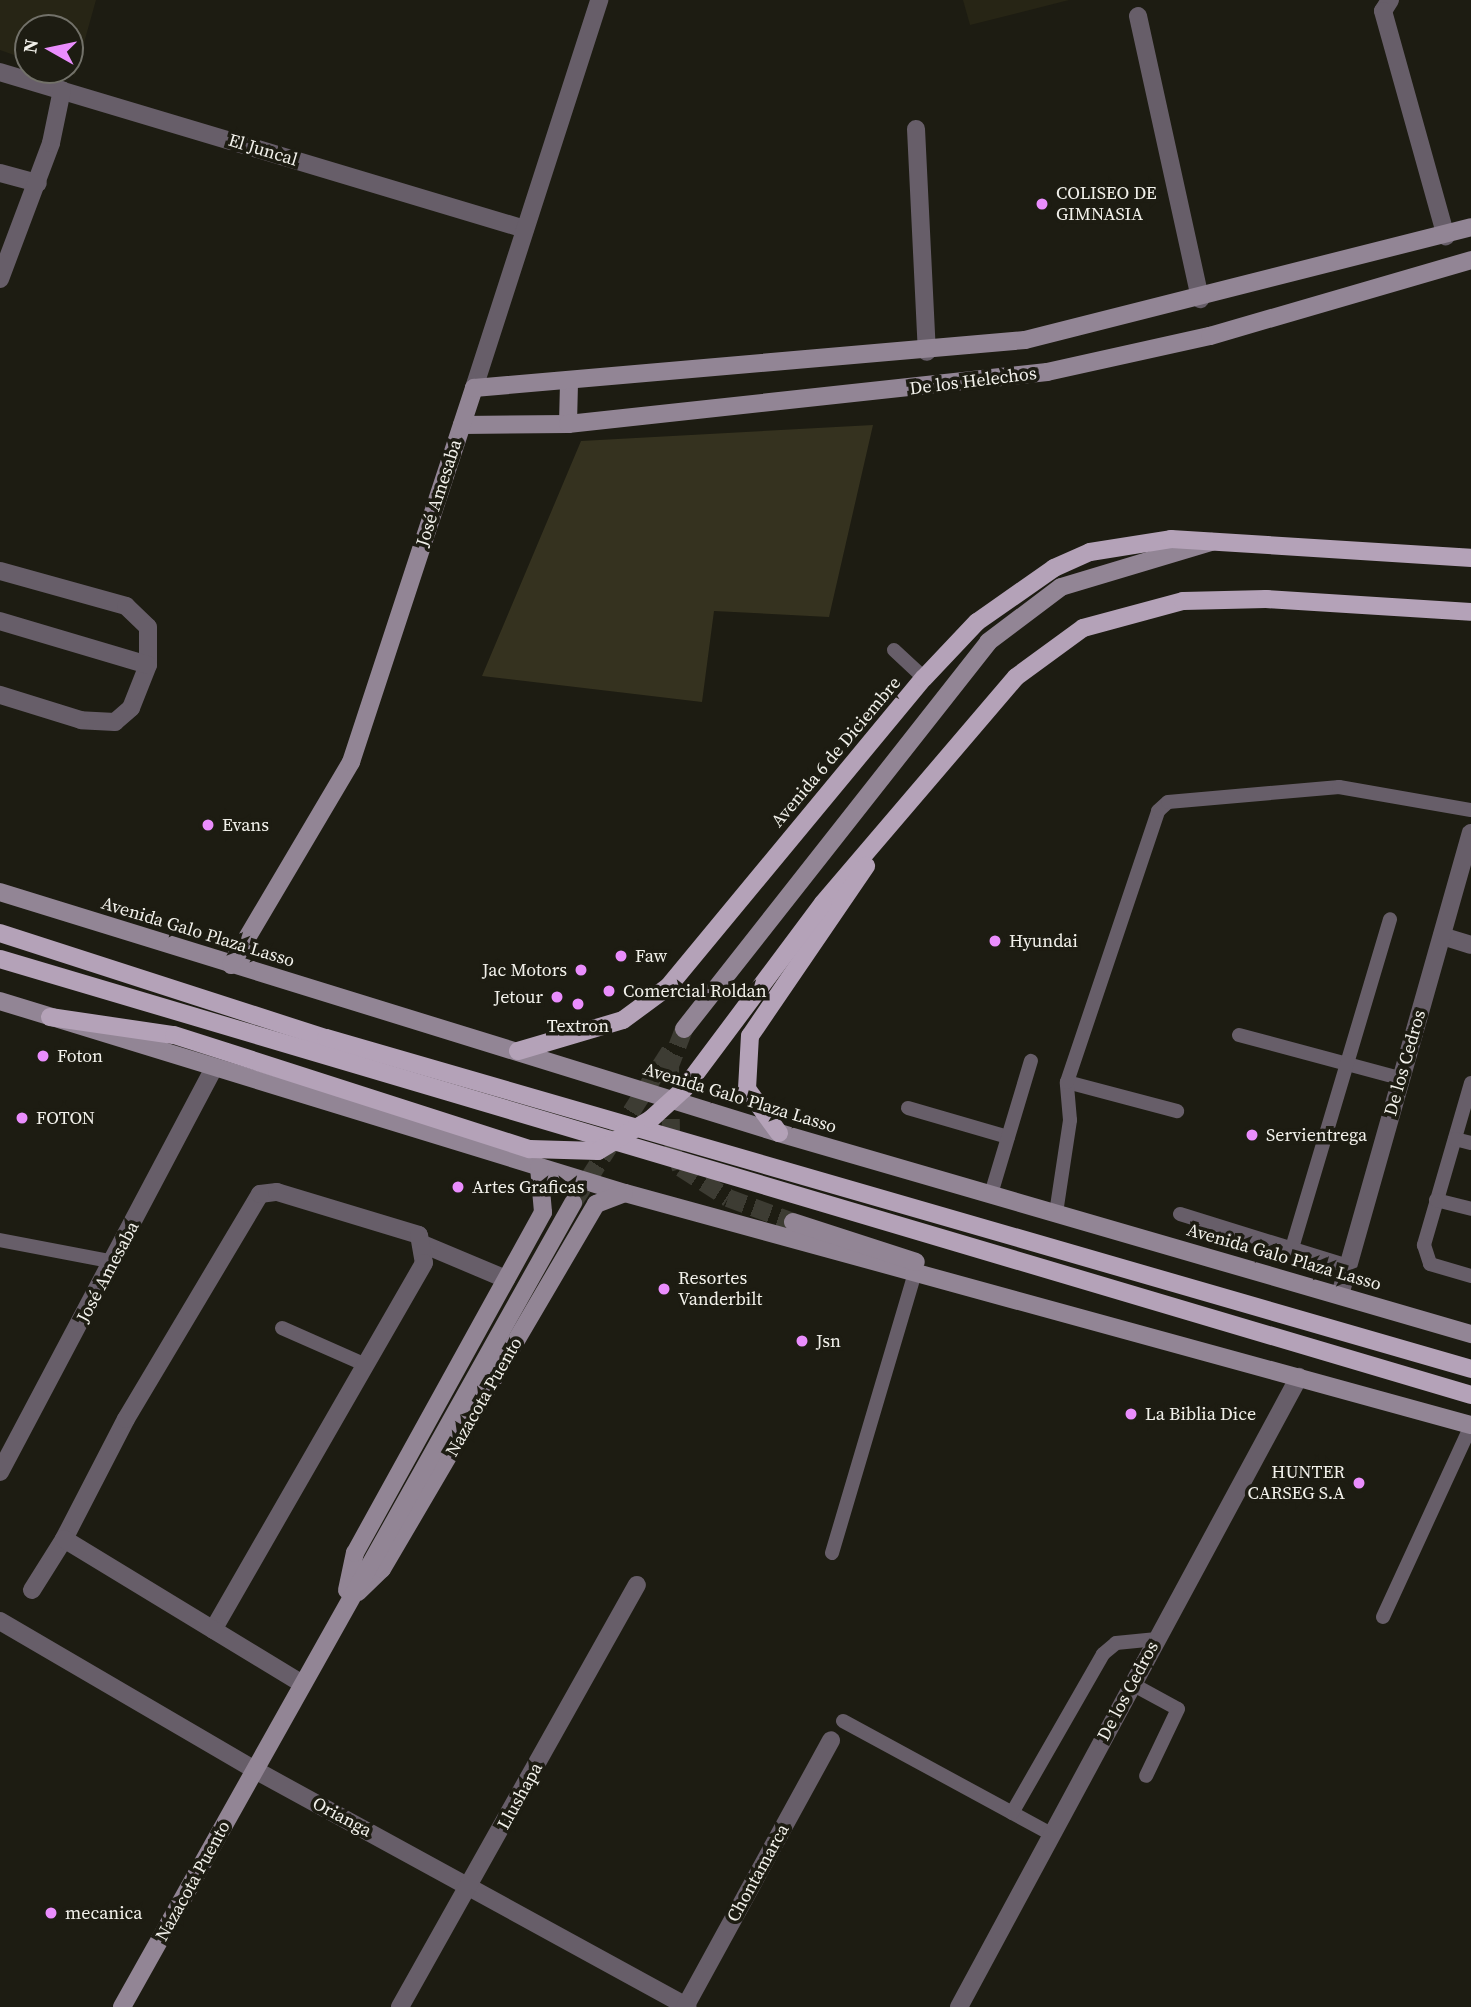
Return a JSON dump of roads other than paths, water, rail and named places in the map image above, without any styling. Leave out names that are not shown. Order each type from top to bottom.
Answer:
[{"type":"main road","name":"De los Helechos","points":[[474,388],[569,384],[928,352],[1025,340],[1200,299],[1446,236],[1471,227]]},
{"type":"main road","name":"De los Helechos","points":[[462,425],[568,424],[1047,372],[1210,336],[1471,260]]},
{"type":"main road","points":[[568,424],[569,384]]},
{"type":"main road","name":"José Amesaba","points":[[232,965],[351,762],[474,388]]},
{"type":"main road","name":"Avenida 6 de Diciembre","points":[[518,1051],[623,1020],[668,988],[924,678],[977,622],[1054,568],[1122,544],[1218,541],[1471,558]]},
{"type":"main road","name":"Avenida 6 de Diciembre","points":[[684,1029],[988,642],[1060,587],[1218,541]]},
{"type":"main road","points":[[50,1017],[174,1035],[530,1149],[598,1151],[652,1119],[684,1089],[823,903],[1016,677],[1083,628],[1183,601],[1266,599],[1471,612]]},
{"type":"main road","points":[[779,1133],[747,1088],[750,1036],[896,820]]},
{"type":"main road","name":"Avenida Galo Plaza Lasso","points":[[0,892],[779,1133],[1471,1334]]},
{"type":"main road","points":[[0,933],[326,1038],[1471,1369]]},
{"type":"main road","points":[[0,958],[1471,1395]]},
{"type":"main road","points":[[0,1001],[213,1070],[625,1193],[1471,1426]]},
{"type":"main road","points":[[343,1607],[355,1553],[543,1212],[539,1167]]},
{"type":"main road","name":"Nazacota Puento","points":[[343,1607],[382,1569],[596,1204],[625,1193]]},
{"type":"main road","name":"Nazacota Puento","points":[[122,2007],[343,1607],[573,1203]]},
{"type":"main road","points":[[793,1222],[1113,1326]]},
{"type":"street","name":"José Amesaba","points":[[474,388],[599,0]]},
{"type":"street","points":[[1390,0],[1383,11],[1446,236]]},
{"type":"street","points":[[1138,16],[1200,299]]},
{"type":"street","name":"El Juncal","points":[[0,72],[525,229]]},
{"type":"street","points":[[2,270],[38,183],[62,90]]},
{"type":"street","points":[[916,129],[928,352]]},
{"type":"street","points":[[0,173],[38,183]]},
{"type":"street","points":[[0,571],[126,606],[148,627],[148,666],[131,708],[115,722],[82,720],[0,695]]},
{"type":"street","points":[[0,621],[148,666]]},
{"type":"street","name":"De los Cedros","points":[[1340,1294],[1471,832]]},
{"type":"street","points":[[1442,936],[1471,945]]},
{"type":"street","name":"José Amesaba","points":[[0,1472],[114,1262],[213,1070]]},
{"type":"street","points":[[32,1590],[64,1539],[126,1419],[260,1194],[277,1192],[413,1231],[425,1245],[506,1279]]},
{"type":"street","points":[[213,1630],[424,1263],[425,1245]]},
{"type":"street","name":"De los Cedros","points":[[959,2007],[1298,1377]]},
{"type":"street","points":[[64,1539],[301,1684]]},
{"type":"street","name":"Llushapa","points":[[400,2007],[638,1585]]},
{"type":"street","name":"Orianga","points":[[0,1621],[255,1770],[686,2007]]},
{"type":"street","name":"Chontamarca","points":[[686,2007],[831,1740]]},
{"type":"lane","points":[[894,650],[924,678]]},
{"type":"lane","points":[[1056,1213],[1070,1120],[1067,1082],[1151,821],[1168,802],[1339,787],[1471,810]]},
{"type":"lane","points":[[1292,1248],[1390,919]]},
{"type":"lane","points":[[1239,1035],[1400,1078]]},
{"type":"lane","points":[[991,1194],[1031,1060]]},
{"type":"lane","points":[[1067,1082],[1177,1111]]},
{"type":"lane","points":[[1471,1083],[1436,1200],[1424,1255],[1430,1264],[1471,1276]]},
{"type":"lane","points":[[908,1108],[1008,1137]]},
{"type":"lane","points":[[1455,1139],[1471,1143]]},
{"type":"lane","points":[[1436,1200],[1471,1209]]},
{"type":"lane","points":[[1180,1214],[1348,1266]]},
{"type":"lane","points":[[0,1240],[114,1262]]},
{"type":"lane","points":[[832,1553],[915,1273]]},
{"type":"lane","points":[[282,1328],[366,1364]]},
{"type":"lane","points":[[1383,1617],[1471,1426]]},
{"type":"lane","points":[[1013,1813],[1102,1654],[1116,1643],[1157,1639]]},
{"type":"lane","points":[[1132,1684],[1178,1709],[1146,1776]]},
{"type":"lane","points":[[843,1721],[1051,1834]]},
{"type":"tunnel","points":[[684,1029],[670,1065],[671,1136],[681,1168],[728,1198],[793,1222]]},
{"type":"tunnel","points":[[573,1203],[671,1050]]},
{"type":"place","name":"COLISEO DE GIMNASIA","points":[[1042,204]]},
{"type":"place","name":"Evans","points":[[208,825]]},
{"type":"place","name":"Hyundai","points":[[995,941]]},
{"type":"place","name":"Faw","points":[[621,956]]},
{"type":"place","name":"Jac Motors","points":[[581,970]]},
{"type":"place","name":"Comercial Roldan","points":[[609,991]]},
{"type":"place","name":"Jetour","points":[[557,997]]},
{"type":"place","name":"Textron","points":[[578,1004]]},
{"type":"place","name":"Foton","points":[[43,1056]]},
{"type":"place","name":"FOTON","points":[[22,1118]]},
{"type":"place","name":"Servientrega","points":[[1252,1135]]},
{"type":"place","name":"Artes Graficas","points":[[458,1187]]},
{"type":"place","name":"Resortes Vanderbilt","points":[[664,1289]]},
{"type":"place","name":"Jsn","points":[[802,1341]]},
{"type":"place","name":"La Biblia Dice","points":[[1131,1414]]},
{"type":"place","name":"HUNTER CARSEG S.A","points":[[1359,1483]]},
{"type":"place","name":"mecanica","points":[[51,1913]]}]
